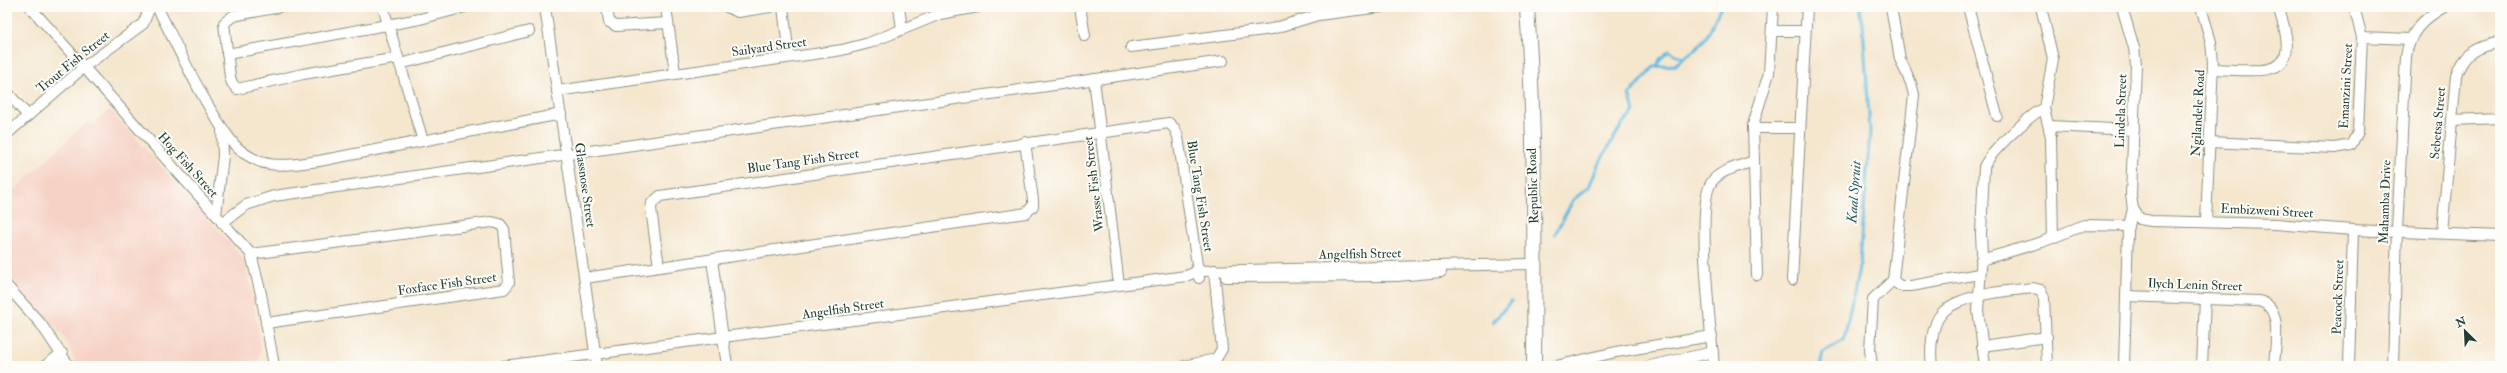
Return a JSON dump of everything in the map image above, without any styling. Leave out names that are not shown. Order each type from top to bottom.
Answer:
[{"type":"street","name":"Hog Fish Street","points":[[30,7],[251,254]]},
{"type":"street","name":"Trout Fish Street","points":[[7,134],[84,67],[143,24],[150,7]]},
{"type":"street","points":[[157,7],[234,144],[248,156],[263,162],[282,165],[319,161],[561,114]]},
{"type":"street","points":[[279,7],[227,19],[224,23],[232,83],[237,89],[303,74],[399,61],[529,31]]},
{"type":"street","points":[[383,7],[423,142]]},
{"type":"street","points":[[227,54],[387,24],[466,7]]},
{"type":"street","name":"Glassnose Street","points":[[546,7],[557,91],[568,153],[597,366]]},
{"type":"street","points":[[607,7],[609,22],[616,26],[668,22]]},
{"type":"street","points":[[666,7],[675,73]]},
{"type":"street","points":[[727,7],[738,12],[770,7]]},
{"type":"street","points":[[783,7],[789,57]]},
{"type":"street","points":[[899,7],[902,29]]},
{"type":"street","name":"Sailyard Street","points":[[557,91],[855,47],[940,14],[978,7]]},
{"type":"street","points":[[1080,7],[1085,36]]},
{"type":"street","points":[[1131,47],[1272,29],[1318,15],[1381,7]]},
{"type":"street","name":"Republic Road","points":[[1527,7],[1533,101],[1531,135],[1535,266],[1534,366]]},
{"type":"street","points":[[1757,275],[1753,128],[1769,73],[1773,7]]},
{"type":"street","points":[[1792,280],[1806,7]]},
{"type":"street","points":[[1872,366],[1870,350],[1873,299],[1893,280],[1914,95],[1911,83],[1900,59],[1891,7]]},
{"type":"street","points":[[1968,7],[1998,116]]},
{"type":"street","points":[[2041,7],[2053,58],[2044,108],[2049,126],[2053,238]]},
{"type":"street","name":"Lindela Street","points":[[2122,7],[2134,48],[2136,75],[2131,195],[2135,213]]},
{"type":"street","name":"Ngilandele Road","points":[[2201,7],[2211,42],[2213,69],[2206,221]]},
{"type":"street","points":[[2213,69],[2265,70],[2282,64],[2286,57],[2287,48],[2285,30],[2278,7]]},
{"type":"street","name":"Emanzini Street","points":[[2210,142],[2335,148],[2350,145],[2358,132],[2362,37],[2354,7]]},
{"type":"street","name":"Mahamba Drive","points":[[2393,366],[2404,68],[2410,39],[2420,24],[2438,8]]},
{"type":"street","points":[[1772,31],[1805,31]]},
{"type":"street","points":[[2362,37],[2410,39]]},
{"type":"street","name":"Sebetsa Street","points":[[2442,233],[2456,76],[2460,63],[2474,50],[2500,43]]},
{"type":"street","points":[[219,219],[240,208],[274,196],[1223,61]]},
{"type":"street","name":"Wrasse Fish Street","points":[[1094,79],[1119,285]]},
{"type":"street","points":[[7,92],[28,116]]},
{"type":"street","points":[[1985,366],[1978,296],[1985,164],[2022,124],[2044,108]]},
{"type":"street","points":[[2452,120],[2500,118]]},
{"type":"street","name":"Blue Tang Fish Street","points":[[659,267],[651,209],[652,203],[660,196],[1101,131],[1169,123],[1175,129],[1199,275]]},
{"type":"street","points":[[219,219],[223,156],[222,125]]},
{"type":"street","points":[[2049,126],[2134,130]]},
{"type":"street","points":[[1753,128],[1799,128]]},
{"type":"street","points":[[585,278],[1026,213],[1033,206],[1033,200],[1026,142]]},
{"type":"street","points":[[1714,366],[1706,279],[1706,210],[1708,191],[1710,184],[1717,176],[1754,161]]},
{"type":"street","points":[[2124,366],[2128,226],[2135,213]]},
{"type":"street","name":"Embizweni Street","points":[[2135,213],[2151,221],[2206,221],[2354,230],[2397,230],[2500,236]]},
{"type":"street","name":"Foxface Fish Street","points":[[251,254],[492,222],[500,224],[504,229],[508,283],[504,289],[266,323]]},
{"type":"street","points":[[1981,260],[2053,238],[2084,225],[2128,226]]},
{"type":"street","name":"Peacock Street","points":[[2349,366],[2354,230]]},
{"type":"street","points":[[251,254],[274,366]]},
{"type":"street","points":[[712,260],[727,366]]},
{"type":"street","name":"Angelfish Street","points":[[503,366],[1186,276],[1215,274],[1397,276],[1461,270],[1535,266]]},
{"type":"street","points":[[1184,366],[1216,359],[1221,353],[1215,274]]},
{"type":"street","points":[[1893,280],[1900,286],[1911,286],[1979,274]]},
{"type":"street","points":[[7,286],[41,324],[70,366]]},
{"type":"street","points":[[1932,366],[1932,349],[1940,315],[1949,307],[1978,296],[2039,289],[2044,298],[2048,366]]},
{"type":"street","name":"Ilych Lenin Street","points":[[2126,296],[2258,301],[2269,305],[2274,313],[2274,366]]},
{"type":"street","points":[[2202,366],[2205,300]]},
{"type":"street","points":[[1556,366],[1616,352],[1712,336]]},
{"type":"street","points":[[1982,346],[2047,338]]},
{"type":"street","points":[[1650,366],[1713,352]]},
{"type":"street","points":[[45,366],[62,353]]},
{"type":"shaded area","points":[[110,110],[245,260],[260,339],[259,366],[78,366],[64,337],[7,275],[7,197],[89,120],[92,124]]},
{"type":"waterway","points":[[1555,234],[1573,200],[1589,187],[1598,165],[1621,126],[1632,114],[1634,110],[1629,95],[1654,67],[1675,65],[1697,48],[1707,36],[1721,7]]},
{"type":"waterway","name":"Kaal Spruit","points":[[1820,366],[1823,352],[1844,340],[1860,263],[1870,131],[1863,25],[1860,7]]},
{"type":"waterway","points":[[1658,65],[1660,59],[1669,51],[1683,58]]},
{"type":"waterway","points":[[1493,322],[1511,301]]}]
